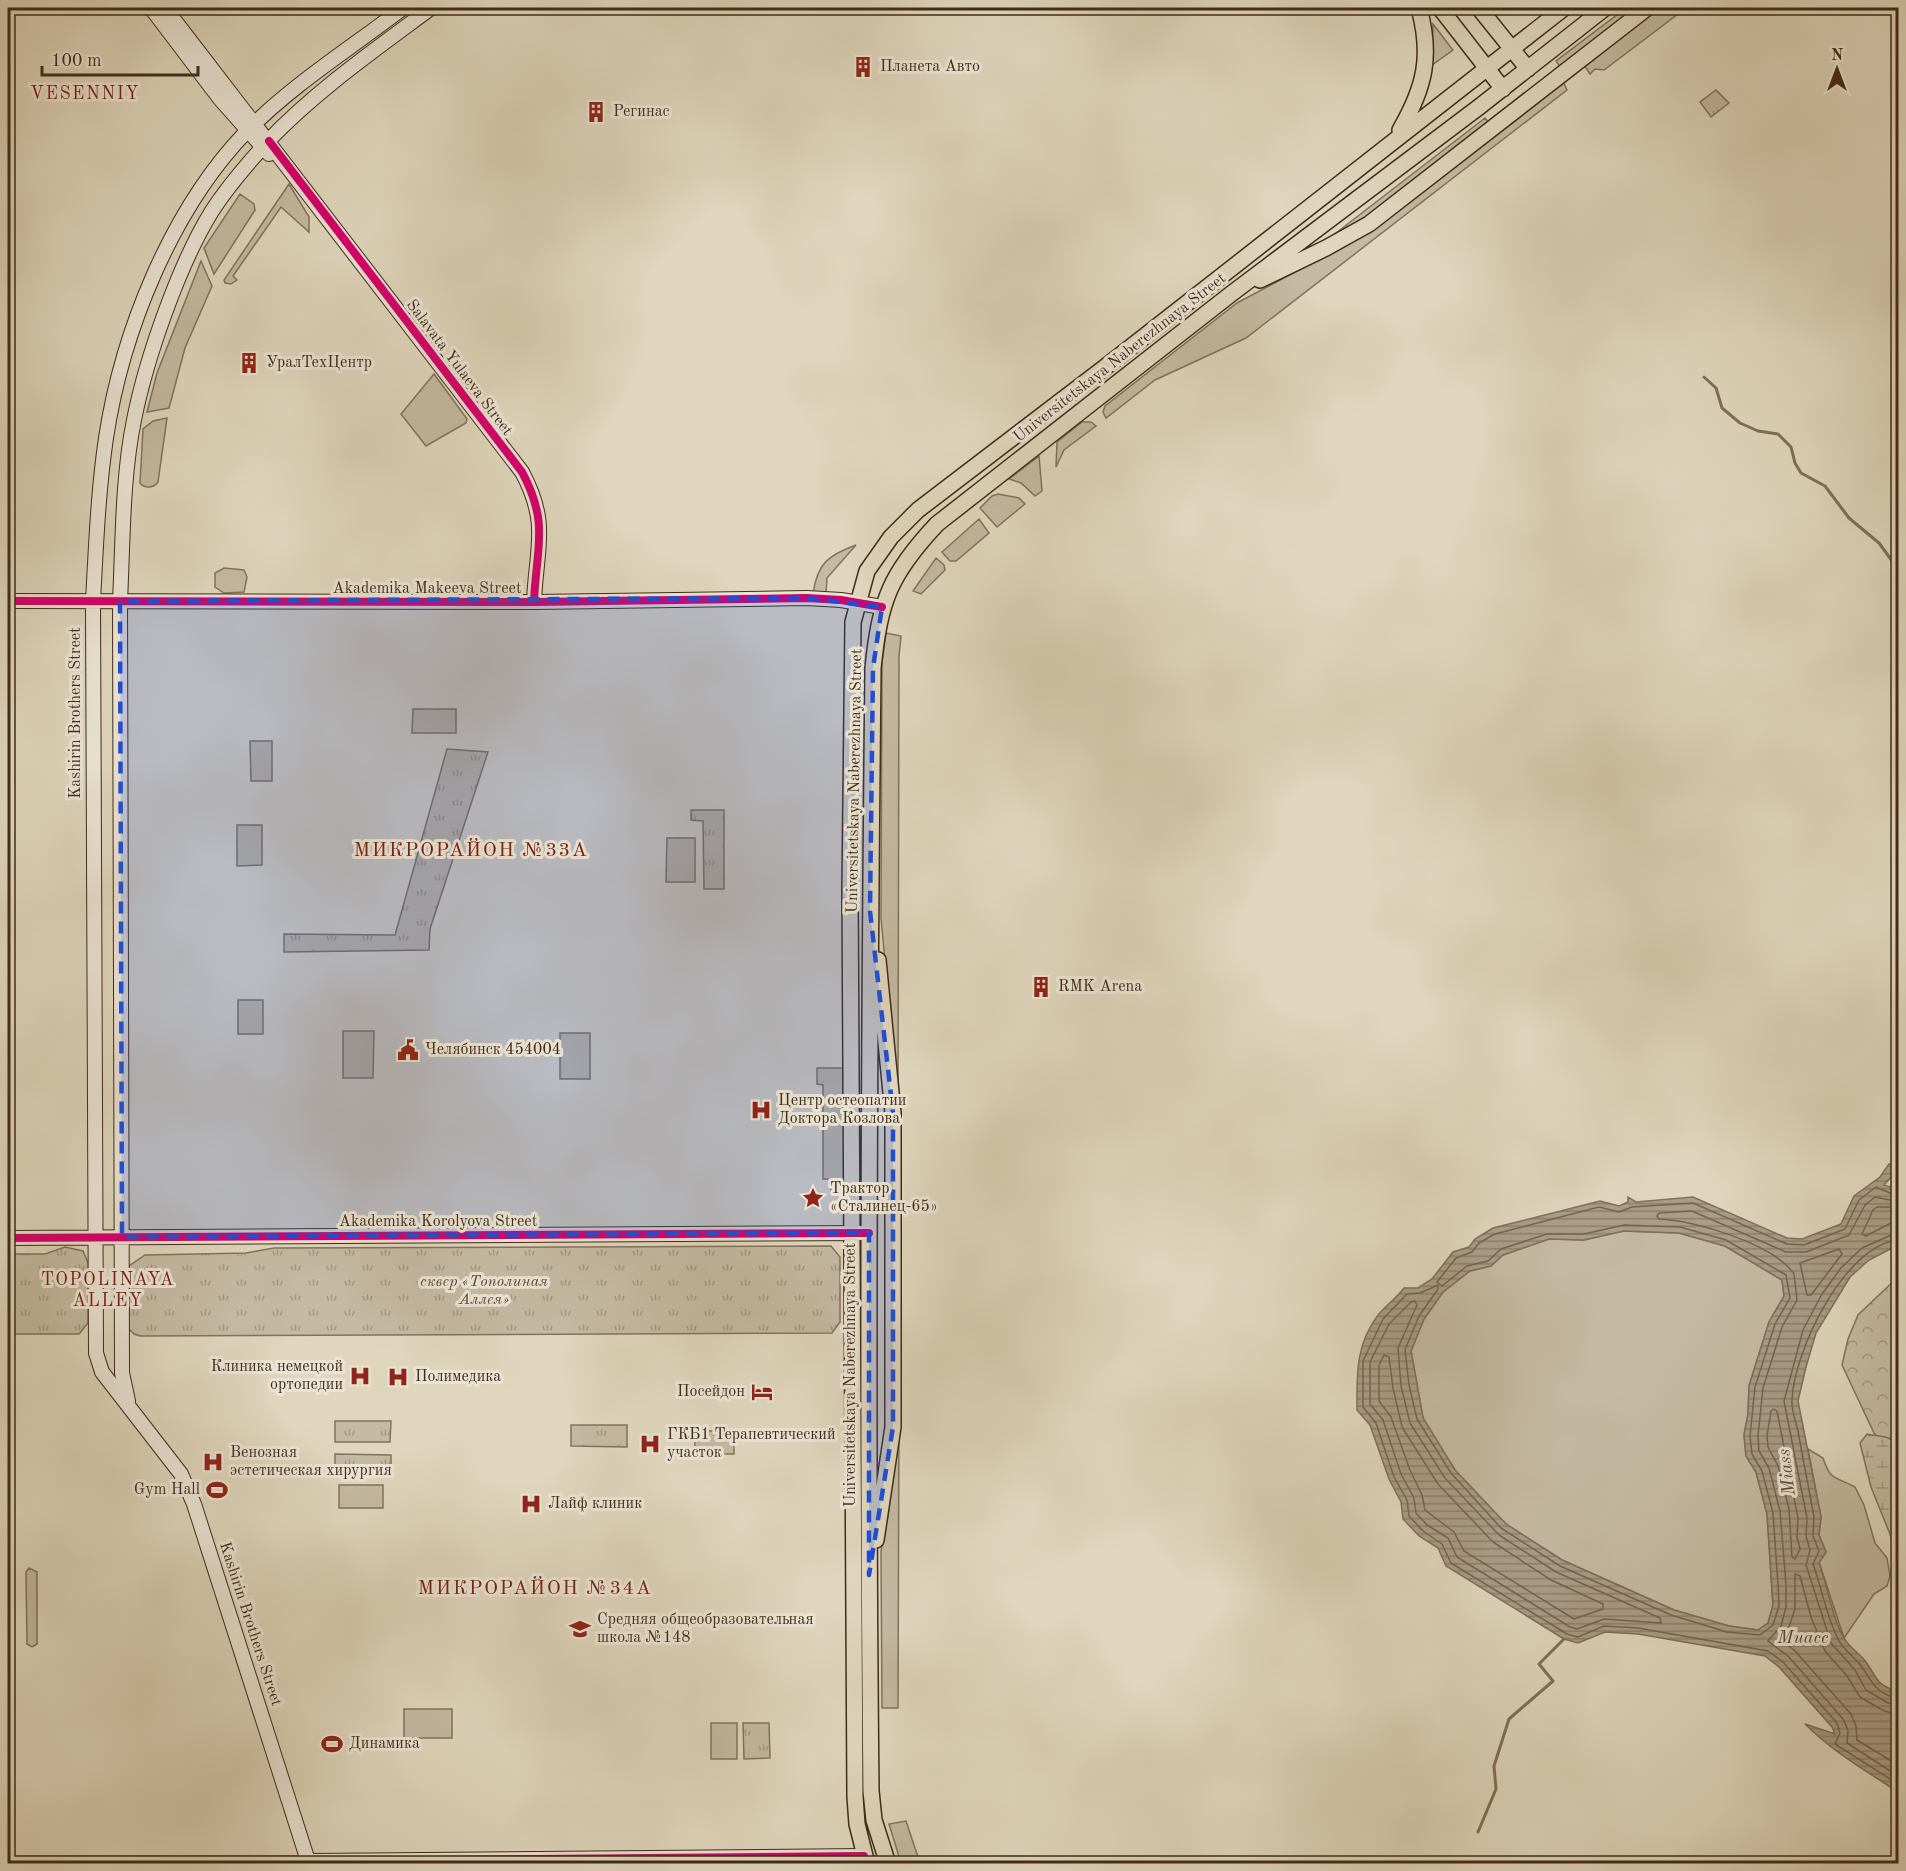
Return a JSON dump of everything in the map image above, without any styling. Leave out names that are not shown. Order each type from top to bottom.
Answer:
[{"type":"main road","name":"Salavata Yulaeva Street","points":[[151,8],[251,128],[294,173],[522,472],[532,491],[540,522],[534,602]]},
{"type":"main road","name":"Salavata Yulaeva Street","points":[[165,8],[251,128]]},
{"type":"main road","name":"Kashirin Brothers Street","points":[[309,1862],[194,1504],[181,1474],[102,1372],[96,1353],[93,601],[99,500],[107,437],[118,383],[144,303],[189,206],[216,167],[251,128],[403,8]]},
{"type":"main road","name":"Kashirin Brothers Street","points":[[131,1411],[122,1373],[120,601],[126,487],[134,420],[165,317],[195,242],[212,211],[266,144],[339,78],[431,8]]},
{"type":"main road","points":[[1396,138],[1412,110],[1426,70],[1428,53],[1419,8]]},
{"type":"main road","points":[[1440,8],[1503,89]]},
{"type":"main road","points":[[1479,8],[1528,69]]},
{"type":"main road","name":"Universitetskaya Naberezhnaya Street","points":[[866,1860],[855,1797],[851,1233],[852,663],[853,622],[867,571],[891,537],[918,510],[1188,303],[1564,8]]},
{"type":"main road","name":"Universitetskaya Naberezhnaya Street","points":[[885,1857],[871,1791],[870,911],[873,668],[882,607],[890,584],[913,550],[937,524],[1231,294],[1503,89],[1605,8]]},
{"type":"main road","points":[[1231,294],[1326,248],[1369,224],[1647,8]]},
{"type":"main road","points":[[384,22],[394,36]]},
{"type":"main road","name":"Akademika Makeeva Street","points":[[8,601],[534,602],[807,598],[857,601],[882,607]]},
{"type":"main road","points":[[869,1575],[882,1507],[893,1427],[893,1113],[879,964],[870,911]]},
{"type":"main road","name":"Akademika Korolyova Street","points":[[8,1238],[869,1233]]},
{"type":"main road","points":[[309,1862],[866,1860],[885,1857]]},
{"type":"street","points":[[8,1861],[309,1862]]},
{"type":"highlighted area","points":[[807,598],[882,607],[873,668],[870,911],[893,1113],[893,1427],[869,1575],[869,1233],[122,1237],[120,601]]},
{"type":"green space","points":[[1626,8],[1639,8],[1561,68],[1556,61]]},
{"type":"green space","points":[[1655,8],[1686,8],[1604,70],[1595,69],[1590,74],[1584,65]]},
{"type":"green space","points":[[1433,24],[1453,50],[1432,65]]},
{"type":"green space","points":[[1563,81],[1567,90],[1246,338],[1155,380],[1106,418],[1103,412],[1105,406],[1237,303],[1357,239]]},
{"type":"green space","points":[[1716,90],[1729,103],[1711,117],[1700,102]]},
{"type":"green space","points":[[1485,118],[1489,124],[1364,220],[1323,243]]},
{"type":"green space","points":[[289,184],[309,217],[309,232],[281,207],[233,276],[237,280],[231,284],[225,283],[224,280]]},
{"type":"green space","points":[[240,194],[254,204],[255,210],[214,274],[204,248]]},
{"type":"green space","points":[[201,261],[212,286],[185,348],[169,408],[147,412],[157,373]]},
{"type":"green space","points":[[434,374],[467,419],[466,423],[426,446],[401,414]]},
{"type":"green space","points":[[167,418],[158,482],[152,487],[147,487],[140,483],[143,429],[153,421]]},
{"type":"green space","points":[[1082,422],[1091,422],[1096,426],[1064,450],[1056,467],[1057,442]]},
{"type":"green space","points":[[1039,456],[1042,491],[1035,496],[1021,483],[1009,479]]},
{"type":"green space","points":[[998,494],[1019,498],[1025,504],[997,527],[980,508],[992,496]]},
{"type":"green space","points":[[979,519],[989,533],[956,561],[950,561],[942,552]]},
{"type":"green space","points":[[856,545],[827,578],[826,594],[813,594],[818,575],[826,562],[838,553]]},
{"type":"green space","points":[[936,558],[944,565],[945,570],[921,594],[913,591]]},
{"type":"green space","points":[[224,568],[244,570],[247,577],[244,592],[224,593],[215,587],[215,573]]},
{"type":"green space","points":[[886,633],[901,636],[899,656],[898,1102],[881,918],[882,663]]},
{"type":"green space","points":[[413,709],[456,709],[456,733],[412,733]]},
{"type":"green space","points":[[250,741],[272,741],[272,781],[251,781]]},
{"type":"green space","points":[[447,749],[488,752],[430,929],[429,950],[284,952],[284,934],[395,935]]},
{"type":"green space","points":[[691,810],[724,810],[724,889],[704,889],[703,821],[691,820]]},
{"type":"green space","points":[[237,825],[262,825],[262,865],[237,866]]},
{"type":"green space","points":[[667,838],[695,838],[695,882],[666,882]]},
{"type":"green space","points":[[238,1000],[263,1000],[263,1034],[238,1034]]},
{"type":"green space","points":[[343,1031],[374,1031],[373,1078],[343,1078]]},
{"type":"green space","points":[[560,1033],[590,1033],[590,1079],[560,1079]]},
{"type":"green space","points":[[817,1068],[844,1068],[844,1191],[831,1191],[831,1179],[823,1179],[823,1085],[817,1084]]},
{"type":"green space","points":[[1623,1231],[1679,1233],[1725,1246],[1782,1280],[1784,1296],[1769,1322],[1749,1386],[1748,1414],[1744,1435],[1746,1456],[1756,1472],[1767,1514],[1773,1606],[1768,1623],[1758,1630],[1729,1626],[1674,1610],[1562,1560],[1506,1524],[1455,1470],[1423,1418],[1411,1351],[1424,1319],[1443,1292],[1470,1271],[1491,1266],[1503,1255],[1549,1239],[1584,1240]]},
{"type":"green space","name":"сквер «Тополиная Аллея»","points":[[831,1246],[840,1257],[840,1322],[832,1333],[140,1336],[128,1328],[129,1266],[145,1255],[246,1253],[274,1248]]},
{"type":"green space","points":[[65,1247],[83,1251],[88,1263],[88,1323],[79,1334],[8,1334],[8,1254],[45,1254]]},
{"type":"green space","points":[[1898,1277],[1898,1437],[1881,1440],[1874,1433],[1842,1365],[1848,1339],[1858,1315]]},
{"type":"green space","points":[[899,1413],[898,1708],[882,1708],[881,1551],[889,1510]]},
{"type":"green space","points":[[335,1421],[391,1421],[390,1442],[335,1442]]},
{"type":"green space","points":[[571,1425],[627,1425],[627,1447],[571,1446]]},
{"type":"green space","points":[[695,1431],[734,1431],[734,1454],[695,1454]]},
{"type":"green space","points":[[1867,1434],[1898,1442],[1898,1554],[1871,1487],[1860,1443]]},
{"type":"green space","points":[[1808,1449],[1823,1458],[1831,1475],[1855,1487],[1864,1505],[1875,1543],[1887,1558],[1890,1576],[1887,1586],[1874,1594],[1844,1638],[1819,1562],[1826,1552],[1819,1535],[1821,1517]]},
{"type":"green space","points":[[335,1454],[391,1455],[391,1476],[335,1475]]},
{"type":"green space","points":[[339,1485],[383,1485],[383,1508],[339,1508]]},
{"type":"green space","points":[[29,1568],[37,1572],[37,1644],[32,1647],[27,1644],[26,1572]]},
{"type":"green space","points":[[404,1709],[452,1709],[452,1738],[404,1738]]},
{"type":"green space","points":[[711,1723],[737,1723],[737,1759],[711,1759]]},
{"type":"green space","points":[[743,1723],[769,1723],[770,1758],[744,1759]]},
{"type":"green space","points":[[906,1821],[920,1863],[901,1863],[889,1824]]},
{"type":"water","name":"Миасс","points":[[1889,1164],[1898,1164],[1897,1171],[1884,1185],[1890,1187],[1898,1178],[1898,1245],[1869,1260],[1850,1277],[1816,1333],[1798,1401],[1821,1517],[1819,1535],[1826,1552],[1819,1563],[1840,1631],[1878,1680],[1898,1692],[1898,1792],[1838,1752],[1805,1724],[1835,1734],[1832,1727],[1779,1667],[1765,1656],[1638,1634],[1605,1632],[1578,1643],[1564,1639],[1446,1566],[1438,1548],[1419,1536],[1403,1519],[1401,1502],[1389,1479],[1370,1425],[1357,1410],[1361,1349],[1378,1315],[1404,1288],[1418,1288],[1432,1279],[1453,1252],[1469,1247],[1475,1239],[1493,1228],[1600,1201],[1619,1206],[1628,1202],[1628,1197],[1636,1202],[1693,1197],[1787,1238],[1802,1239],[1841,1224],[1854,1196],[1880,1177]],"holes":[[[1624,1231],[1679,1233],[1725,1246],[1782,1280],[1784,1296],[1769,1322],[1749,1386],[1748,1414],[1744,1435],[1746,1456],[1756,1472],[1767,1514],[1773,1605],[1768,1623],[1758,1630],[1729,1626],[1674,1610],[1562,1560],[1506,1524],[1455,1470],[1423,1418],[1411,1351],[1424,1319],[1443,1292],[1470,1271],[1491,1266],[1503,1255],[1549,1239],[1584,1240]]]},
{"type":"waterway","points":[[1704,377],[1716,388],[1722,408],[1740,423],[1758,431],[1778,434],[1791,447],[1795,463],[1801,473],[1825,486],[1849,518],[1879,543],[1898,569]]},
{"type":"waterway","points":[[1478,1832],[1496,1789],[1494,1766],[1509,1719],[1553,1681],[1539,1664],[1564,1639]]},
{"type":"cycle path","points":[[269,141],[522,472],[531,490],[539,522],[534,602]]},
{"type":"cycle path","points":[[8,601],[534,602],[807,598],[841,600],[882,607]]},
{"type":"cycle path","points":[[8,1238],[869,1233]]},
{"type":"cycle path","points":[[8,1861],[864,1856]]},
{"type":"place","name":"Планета Авто","points":[[863,67]]},
{"type":"place","name":"Регинас","points":[[596,112]]},
{"type":"place","name":"УралТехЦентр","points":[[249,363]]},
{"type":"place","name":"RMK Arena","points":[[1041,987]]},
{"type":"place","name":"Челябинск 454004","points":[[408,1050]]},
{"type":"place","name":"Центр остеопатии Доктора Козлова","points":[[761,1110]]},
{"type":"place","name":"Трактор «Сталинец-65»","points":[[813,1198]]},
{"type":"place","name":"Клиника немецкой ортопедии","points":[[360,1376]]},
{"type":"place","name":"Полимедика","points":[[398,1377]]},
{"type":"place","name":"Посейдон","points":[[762,1392]]},
{"type":"place","name":"ГКБ1 Терапевтический участок","points":[[650,1444]]},
{"type":"place","name":"Венозная эстетическая хирургия","points":[[213,1462]]},
{"type":"place","name":"Gym Hall","points":[[217,1490]]},
{"type":"place","name":"Лайф клиник","points":[[531,1504]]},
{"type":"place","name":"Средняя общеобразовательная школа №148","points":[[580,1629]]},
{"type":"place","name":"Динамика","points":[[332,1744]]},
{"type":"district","name":"VESENNIY","points":[[85,94]]},
{"type":"district","name":"МИКРОРАЙОН №33А","points":[[471,851]]},
{"type":"district","name":"TOPOLINAYA ALLEY","points":[[108,1290]]},
{"type":"district","name":"МИКРОРАЙОН №34А","points":[[535,1589]]},
{"type":"water label","name":"Miass","points":[[1787,1472]]}]
